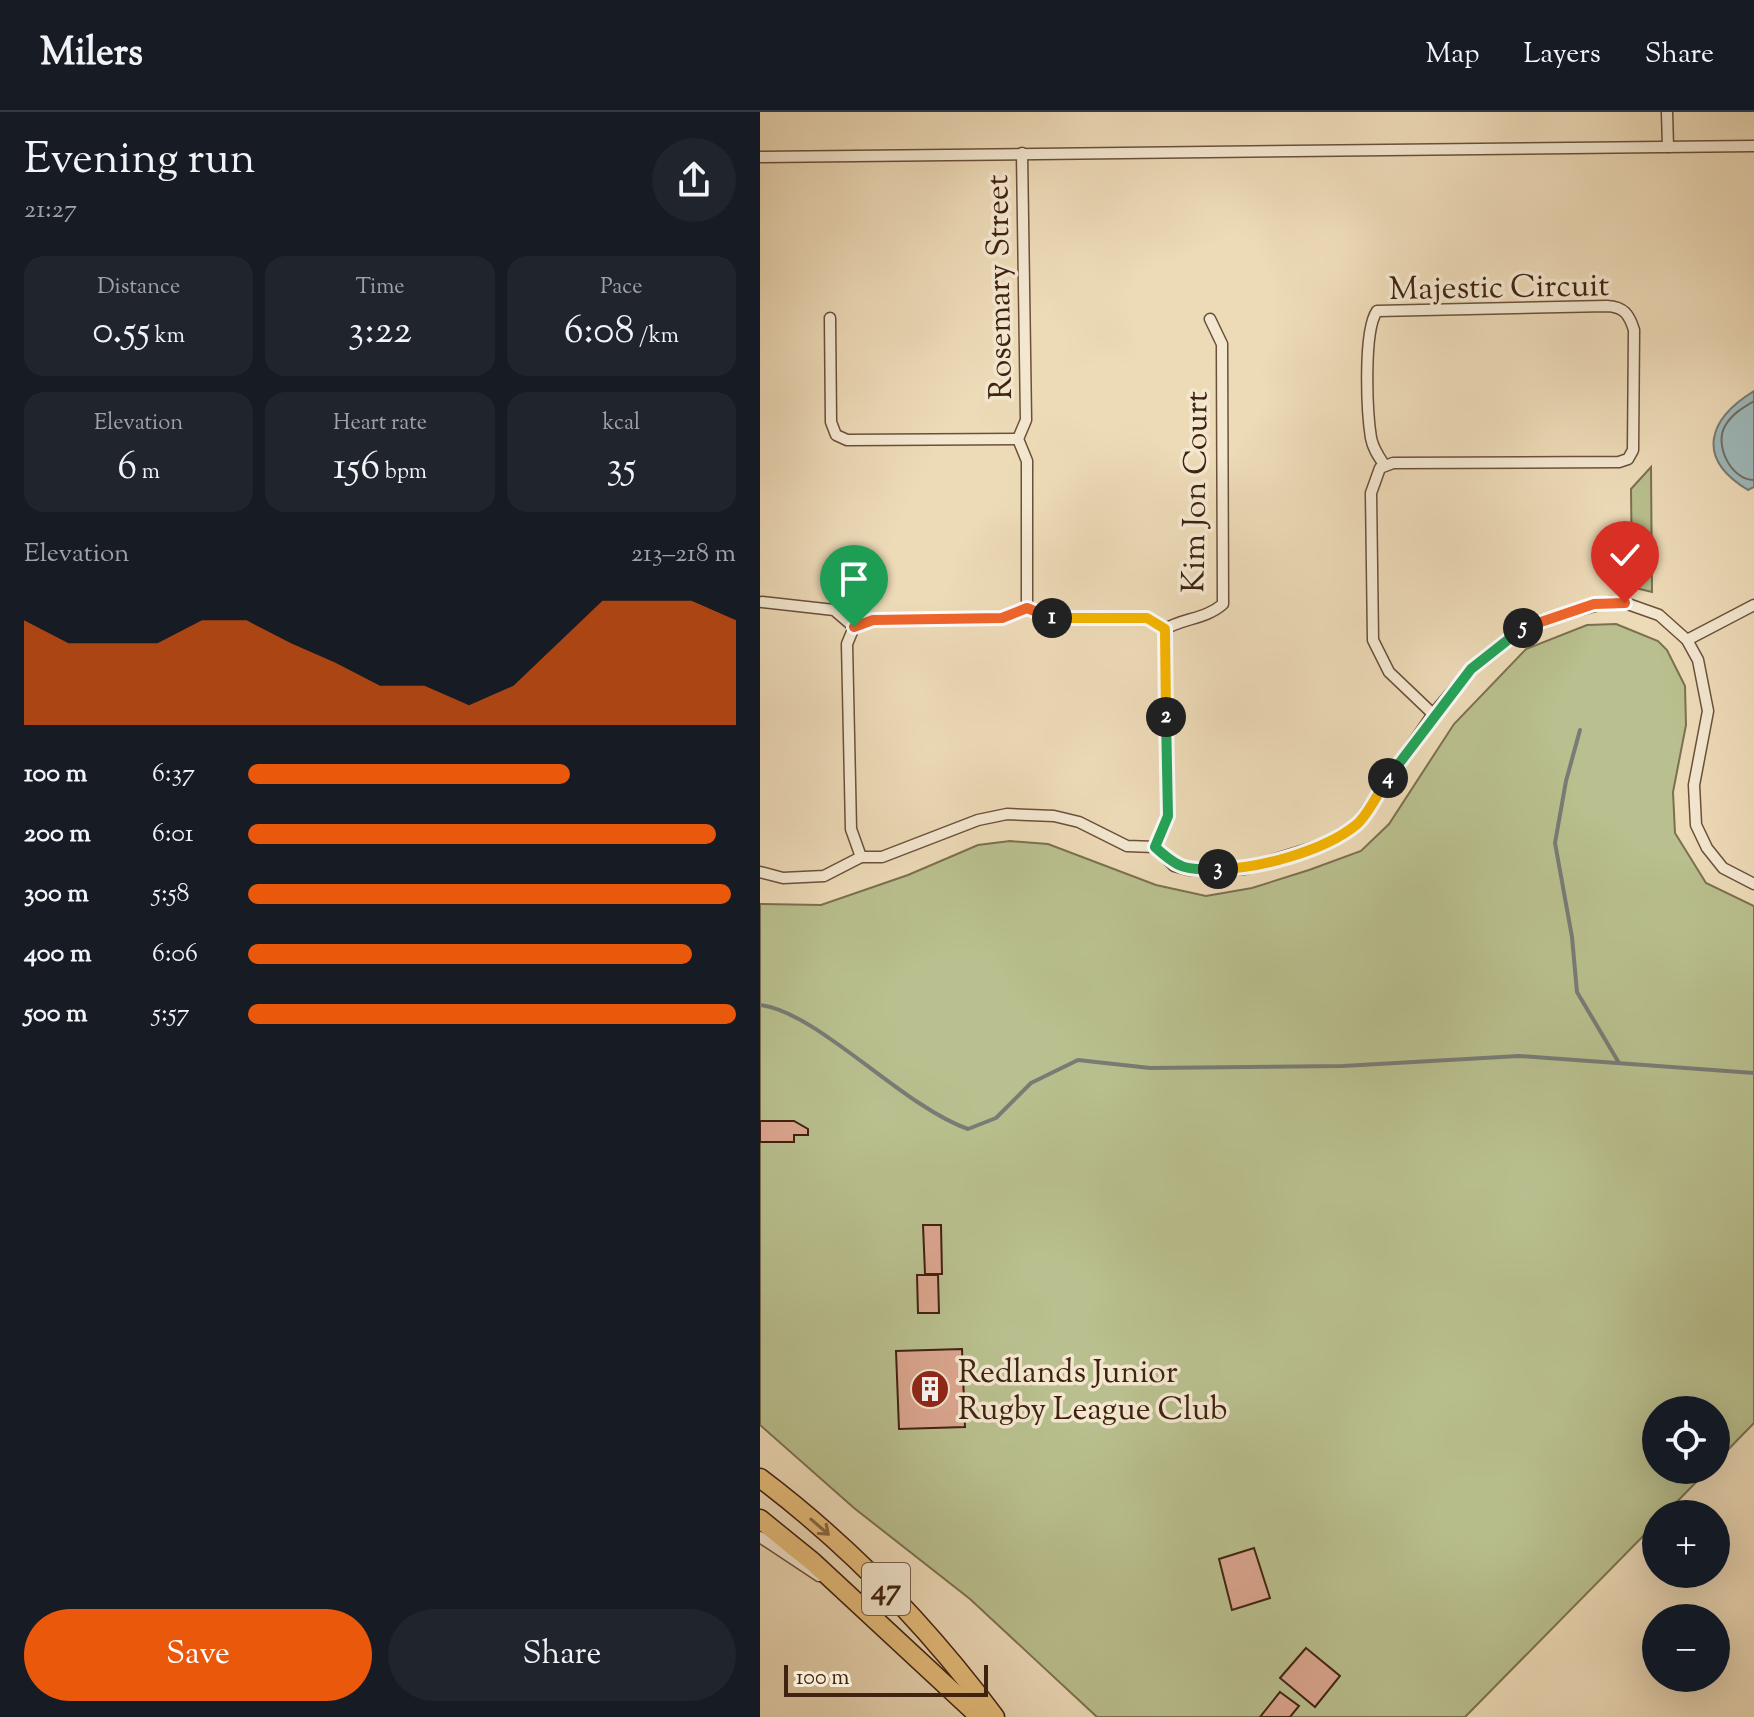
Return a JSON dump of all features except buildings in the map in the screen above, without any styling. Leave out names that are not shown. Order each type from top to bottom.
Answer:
[{"type":"highway","name":"47","points":[[760,1478],[874,1577],[929,1635],[995,1717]]},
{"type":"highway","name":"47","points":[[760,1519],[980,1717]]},
{"type":"street","points":[[1667,112],[1668,147]]},
{"type":"street","points":[[760,157],[1754,146]]},
{"type":"street","name":"Rosemary Street","points":[[1022,153],[1026,420],[1018,439],[1027,461],[1027,608]]},
{"type":"street","name":"Majestic Circuit","points":[[1607,306],[1619,307],[1629,315],[1634,330],[1633,450],[1628,459],[1619,462],[1393,463],[1385,466],[1376,454],[1371,437],[1369,333],[1377,311],[1607,306]]},
{"type":"street","points":[[830,318],[831,422],[836,435],[847,440],[1018,439]]},
{"type":"street","name":"Kim Jon Court","points":[[1165,629],[1182,619],[1212,614],[1223,604],[1222,344],[1210,319]]},
{"type":"street","points":[[1385,466],[1380,468],[1371,493],[1373,640],[1389,672],[1433,714]]},
{"type":"street","points":[[762,602],[834,610],[854,627]]},
{"type":"street","points":[[760,872],[809,879],[834,872],[861,857],[882,857],[978,820],[1007,814],[1054,816],[1079,822],[1127,846],[1155,847],[1174,866],[1189,870],[1244,869],[1324,844],[1357,824],[1433,714],[1471,669],[1511,635],[1531,623],[1602,603],[1625,603],[1646,609],[1670,623],[1687,640],[1698,660],[1708,696],[1694,785],[1696,825],[1707,848],[1723,868],[1754,884]]},
{"type":"street","points":[[1687,640],[1754,605]]},
{"type":"street","points":[[861,857],[851,829],[847,644],[854,627],[873,620],[1002,618],[1027,608],[1053,619],[1147,618],[1165,629],[1168,816],[1155,847]]},
{"type":"street","points":[[760,1537],[838,1587]]},
{"type":"green space","points":[[1651,467],[1652,592],[1619,584],[1626,582],[1632,571],[1631,489]]},
{"type":"green space","points":[[1616,624],[1658,641],[1667,650],[1685,686],[1686,725],[1673,792],[1675,833],[1706,883],[1754,906],[1754,1423],[1730,1448],[1730,1396],[1642,1396],[1642,1484],[1694,1484],[1679,1500],[1642,1500],[1642,1537],[1465,1717],[1097,1717],[970,1599],[854,1508],[760,1425],[760,904],[821,905],[908,875],[978,845],[1010,841],[1048,844],[1156,885],[1206,896],[1252,888],[1309,870],[1361,851],[1389,824],[1454,724],[1526,649],[1587,625]]},
{"type":"water","points":[[1754,391],[1754,487],[1748,490],[1720,465],[1714,452],[1714,439],[1726,414]]},
{"type":"waterway","points":[[1635,531],[1636,577]]},
{"type":"waterway","points":[[1580,730],[1566,781],[1555,843],[1572,937],[1577,992],[1619,1063]]},
{"type":"waterway","points":[[760,1005],[783,1011],[808,1024],[916,1101],[968,1129],[996,1118],[1031,1083],[1078,1060],[1150,1068],[1343,1066],[1519,1056],[1754,1073]]},
{"type":"place","name":"Redlands Junior Rugby League Club","points":[[930,1389]]},
{"type":"route","points":[[854,627],[873,620],[1002,618],[1027,608],[1053,619],[1147,618],[1165,629],[1168,816],[1155,847],[1174,866],[1189,870],[1244,869],[1324,844],[1357,824],[1433,714],[1471,669],[1511,635],[1531,623],[1594,604],[1625,603]]}]
